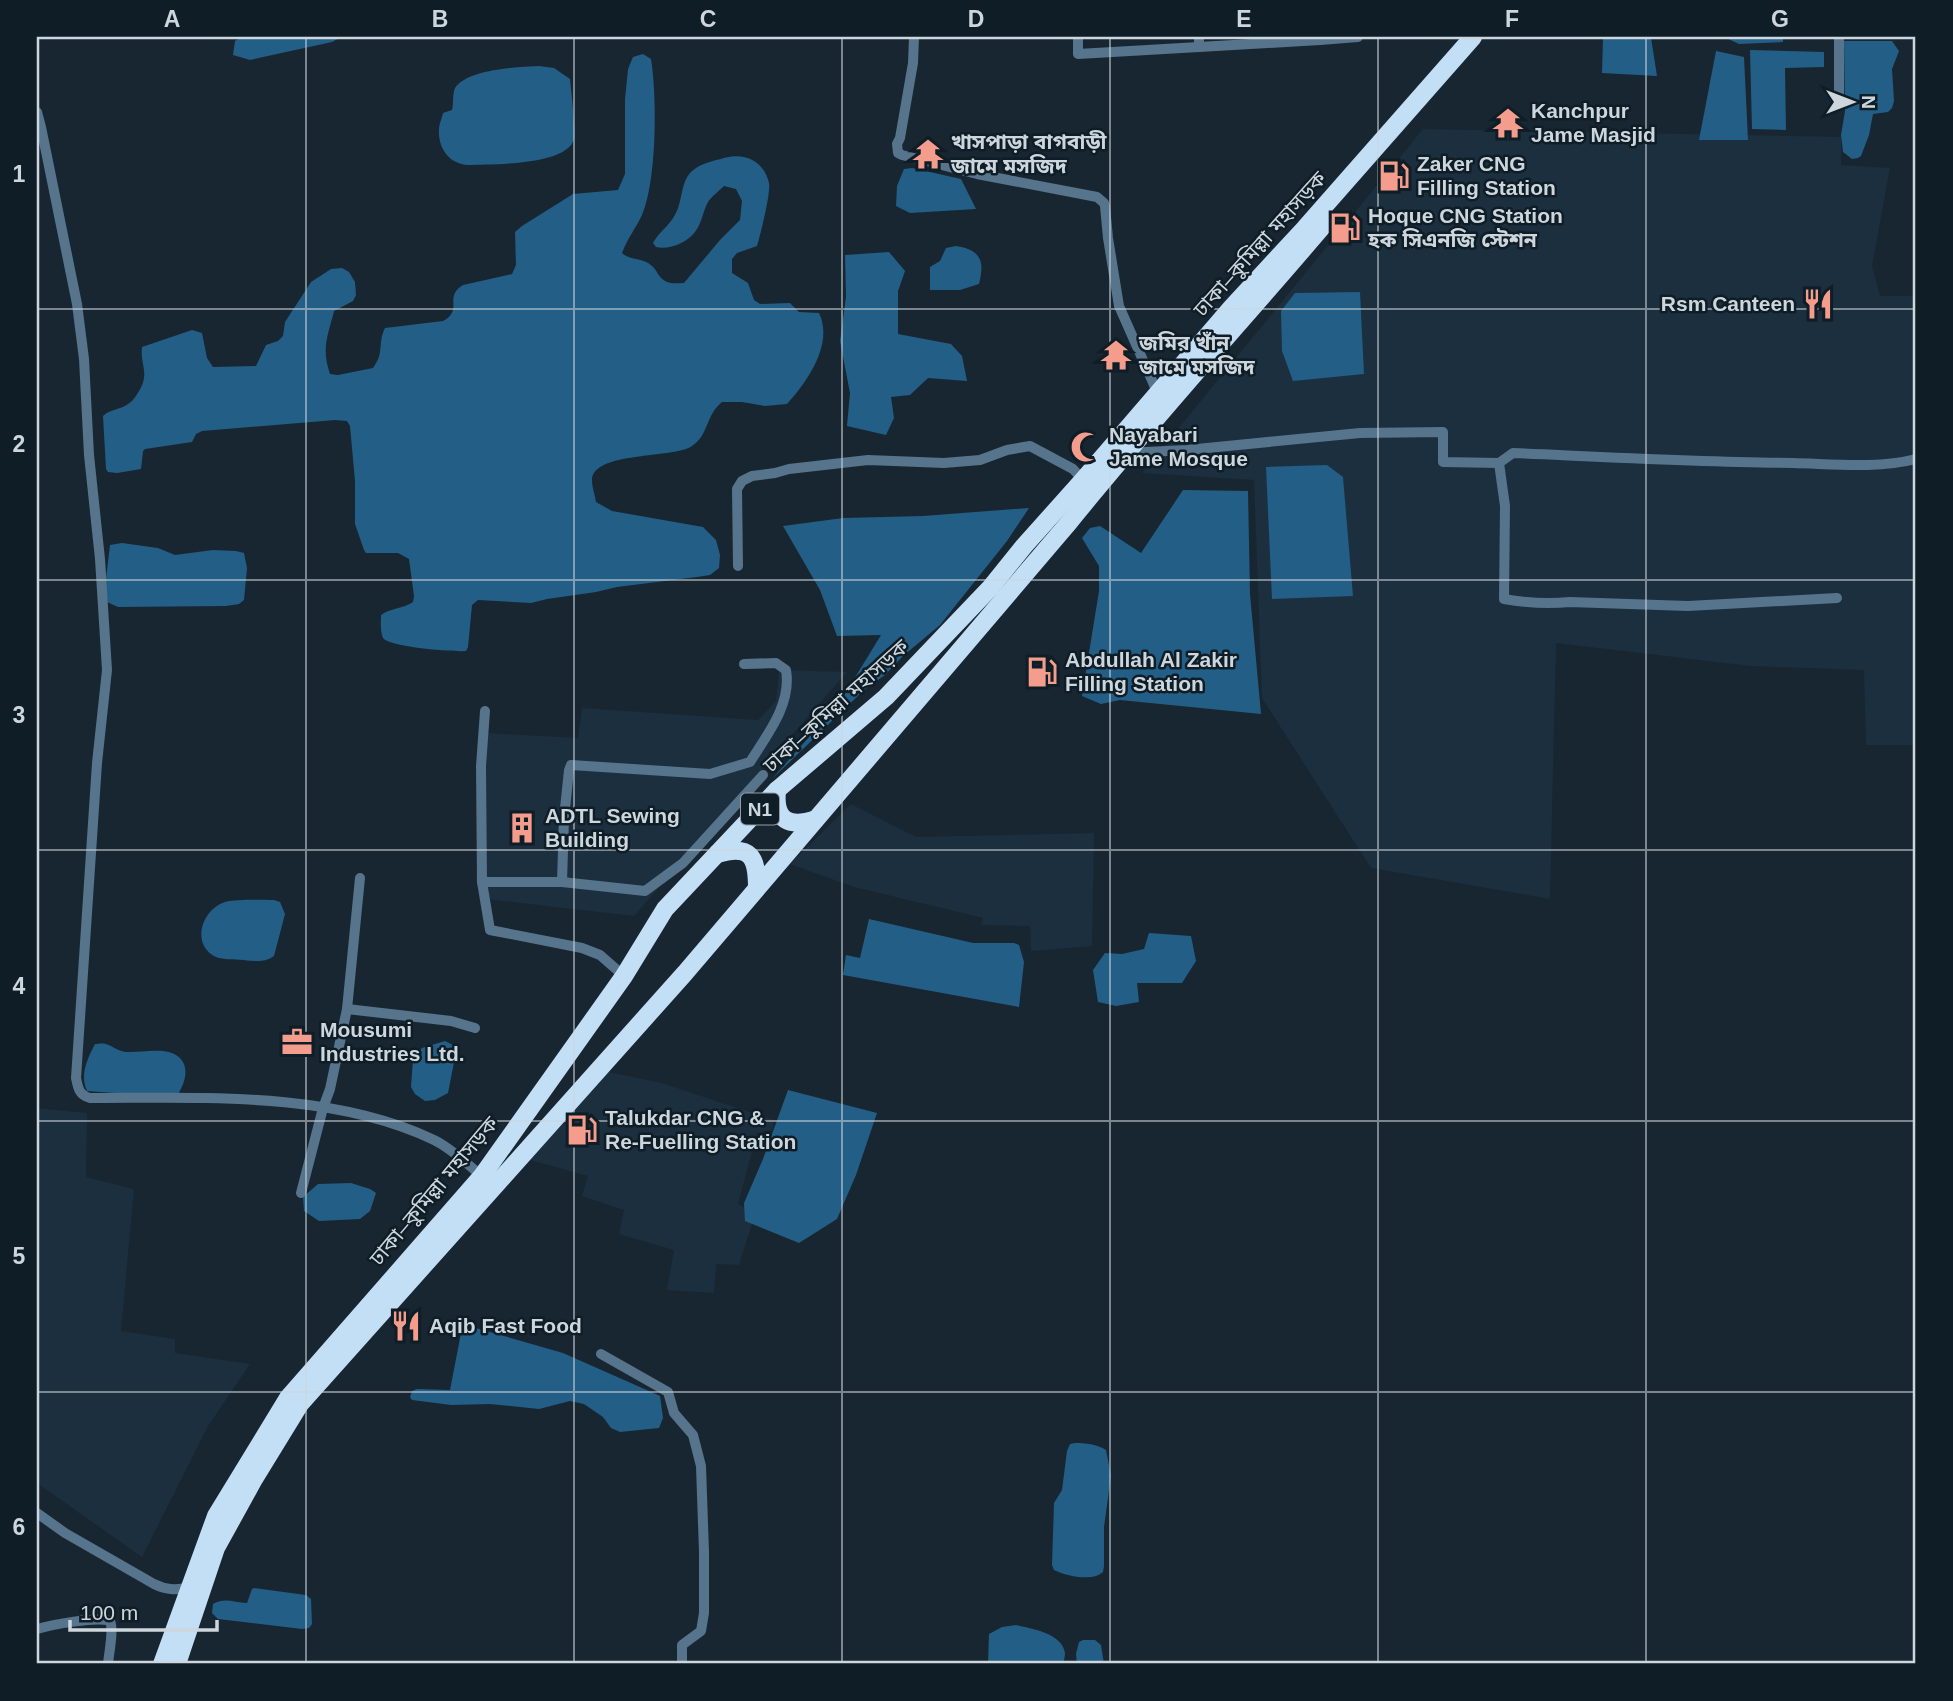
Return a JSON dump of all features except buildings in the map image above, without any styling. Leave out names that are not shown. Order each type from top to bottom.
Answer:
[{"type":"highway","name":"ঢাকা–কুমিল্লা মহাসড়ক","points":[[162,1664],[216,1516],[288,1398],[482,1175],[624,976],[665,909],[777,790],[886,697],[991,587],[1231,308],[1314,219],[1473,37]]},
{"type":"highway","name":"ঢাকা–কুমিল্লা মহাসড়ক","points":[[177,1664],[216,1548],[300,1404],[676,983],[1066,526],[1125,453],[1488,37]]},
{"type":"highway","points":[[777,790],[780,813],[785,820],[801,824],[816,819]]},
{"type":"highway","points":[[717,854],[729,850],[749,855],[757,867],[757,888]]},
{"type":"street","points":[[914,37],[913,63],[897,144],[898,153],[977,174],[1097,197],[1101,200],[1105,206],[1119,306],[1158,394]]},
{"type":"street","points":[[1078,37],[1078,54],[1199,42],[1358,37]]},
{"type":"street","points":[[1839,37],[1839,97]]},
{"type":"street","points":[[37,112],[77,304],[84,359],[107,670],[97,763],[76,1078],[78,1090],[90,1098],[236,1098],[323,1108],[383,1120],[436,1141],[482,1175]]},
{"type":"street","points":[[1125,453],[1187,450],[1360,433],[1443,432],[1443,462],[1499,463],[1513,453],[1823,464],[1898,464],[1916,459]]},
{"type":"street","points":[[738,566],[737,489],[742,481],[752,476],[869,460],[944,463],[981,460],[1007,450],[1030,446],[1073,469],[1083,480]]},
{"type":"street","points":[[1499,463],[1505,506],[1504,599],[1551,604],[1570,602],[1688,606],[1838,598]]},
{"type":"street","points":[[562,883],[564,818],[571,765],[710,774],[750,762],[783,705],[787,678],[786,670],[776,663],[744,664]]},
{"type":"street","points":[[485,711],[481,766],[482,883],[490,930],[582,948],[600,956],[624,976]]},
{"type":"street","points":[[482,883],[562,883],[645,891],[683,863],[763,775]]},
{"type":"street","points":[[301,1193],[330,1089],[347,1009],[360,878]]},
{"type":"street","points":[[347,1009],[451,1021],[475,1028]]},
{"type":"street","points":[[601,1354],[668,1392],[674,1413],[693,1435],[698,1449],[702,1476],[704,1613],[701,1631],[682,1645],[682,1664]]},
{"type":"street","points":[[37,1513],[65,1533],[154,1584],[165,1589],[188,1588]]},
{"type":"street","points":[[37,1629],[90,1619],[106,1619],[113,1627],[108,1664]]},
{"type":"shaded area","points":[[1423,129],[1841,137],[1841,165],[1890,168],[1872,266],[1880,296],[1916,296],[1916,745],[1866,745],[1864,670],[1750,666],[1556,643],[1550,899],[1371,868],[1262,698],[1254,480],[1142,473]]},
{"type":"shaded area","points":[[779,670],[847,672],[634,916],[486,899],[476,880],[485,791],[486,733],[578,738],[582,708],[758,720],[776,701]]},
{"type":"shaded area","points":[[851,804],[916,837],[1094,833],[1092,946],[1031,951],[1030,926],[981,925],[983,918],[854,887],[790,864]]},
{"type":"shaded area","points":[[599,1070],[662,1083],[774,1120],[773,1129],[757,1133],[738,1204],[755,1214],[739,1265],[716,1264],[714,1293],[667,1290],[674,1250],[619,1234],[624,1210],[582,1196],[588,1176],[523,1158]]},
{"type":"shaded area","points":[[37,1108],[87,1113],[86,1177],[134,1189],[121,1331],[175,1339],[175,1353],[250,1364],[208,1426],[142,1557],[37,1483]]},
{"type":"water","points":[[242,37],[341,37],[332,42],[250,60],[233,55],[235,41]]},
{"type":"water","points":[[1724,37],[1783,37],[1783,42],[1739,44]]},
{"type":"water","points":[[1651,38],[1657,76],[1602,73],[1603,39]]},
{"type":"water","points":[[1844,41],[1892,41],[1899,51],[1892,69],[1892,108],[1888,112],[1873,114],[1861,156],[1852,159],[1843,152],[1841,135],[1845,111]]},
{"type":"water","points":[[1750,50],[1824,52],[1824,67],[1785,68],[1786,130],[1752,129]]},
{"type":"water","points":[[1716,51],[1744,57],[1748,140],[1699,140]]},
{"type":"water","points":[[643,54],[651,59],[653,75],[655,115],[651,181],[642,215],[622,253],[648,263],[667,282],[684,283],[740,220],[742,201],[736,189],[724,186],[711,198],[692,236],[677,245],[666,247],[656,247],[653,243],[676,214],[685,181],[693,170],[706,163],[732,156],[746,157],[763,169],[769,183],[768,196],[757,246],[737,253],[732,259],[732,273],[748,283],[754,300],[760,304],[790,303],[799,312],[819,313],[823,325],[821,350],[816,362],[803,385],[787,404],[765,406],[722,402],[692,446],[605,464],[596,471],[592,480],[596,502],[612,511],[703,527],[716,540],[720,555],[719,568],[710,575],[617,587],[531,603],[478,600],[472,605],[466,651],[408,646],[383,638],[381,615],[413,602],[409,559],[398,553],[366,553],[364,550],[355,524],[355,481],[350,426],[347,421],[202,431],[196,434],[192,442],[145,449],[141,469],[108,472],[103,416],[130,403],[139,391],[144,379],[142,347],[192,330],[202,333],[207,358],[213,367],[256,366],[266,345],[283,336],[285,322],[311,282],[331,269],[342,268],[349,272],[355,282],[356,295],[353,301],[334,311],[328,335],[327,365],[330,374],[338,375],[373,368],[379,357],[385,328],[443,321],[452,312],[454,294],[463,285],[512,274],[516,265],[515,232],[522,226],[573,194],[618,190],[625,174],[625,99],[628,69],[633,57]]},
{"type":"water","points":[[539,66],[554,68],[570,79],[574,139],[568,148],[543,159],[510,163],[468,165],[455,162],[446,154],[440,143],[439,128],[443,113],[452,110],[455,88],[461,82],[481,73]]},
{"type":"water","points":[[912,168],[961,179],[976,209],[910,213],[896,206],[897,186],[904,169]]},
{"type":"water","points":[[956,246],[971,250],[979,258],[979,284],[960,290],[930,290],[930,267],[940,261],[946,248]]},
{"type":"water","points":[[889,252],[905,271],[898,291],[898,334],[951,344],[962,356],[967,381],[928,378],[910,395],[891,397],[894,418],[886,435],[847,426],[850,393],[840,341],[846,297],[845,255]]},
{"type":"water","points":[[1360,292],[1364,374],[1293,381],[1282,351],[1281,311],[1295,293]]},
{"type":"water","points":[[1327,465],[1343,477],[1353,596],[1272,599],[1266,467]]},
{"type":"water","points":[[1183,490],[1248,491],[1250,594],[1261,714],[1120,700],[1101,704],[1082,696],[1099,591],[1099,566],[1082,538],[1090,528],[1100,526],[1141,553]]},
{"type":"water","points":[[1029,508],[1007,541],[940,625],[885,675],[864,690],[772,779],[840,702],[881,635],[837,636],[820,590],[783,526],[843,518],[923,516]]},
{"type":"water","points":[[122,543],[158,548],[175,555],[213,550],[244,553],[247,568],[244,600],[239,604],[226,606],[118,607],[107,602],[105,587],[110,545]]},
{"type":"water","points":[[236,900],[280,902],[285,914],[274,956],[271,958],[251,961],[219,958],[203,944],[201,936],[205,919],[217,906]]},
{"type":"water","points":[[869,919],[973,943],[1019,945],[1024,962],[1019,1007],[843,975],[846,955],[860,958]]},
{"type":"water","points":[[1149,933],[1191,936],[1196,961],[1182,983],[1137,983],[1139,1002],[1116,1006],[1098,1002],[1093,970],[1105,953],[1122,954],[1144,949]]},
{"type":"water","points":[[445,1041],[453,1045],[455,1057],[448,1093],[435,1100],[425,1101],[415,1094],[411,1087],[413,1059],[422,1048]]},
{"type":"water","points":[[95,1044],[106,1044],[124,1052],[158,1051],[174,1054],[184,1064],[185,1072],[177,1096],[87,1091],[84,1073]]},
{"type":"water","points":[[788,1090],[877,1113],[856,1175],[837,1219],[799,1243],[745,1221],[744,1203]]},
{"type":"water","points":[[351,1183],[376,1193],[370,1211],[360,1219],[319,1221],[304,1211],[303,1197],[318,1184]]},
{"type":"water","points":[[469,1326],[563,1353],[660,1396],[663,1418],[659,1428],[620,1432],[611,1428],[603,1417],[584,1404],[570,1401],[539,1409],[490,1404],[451,1405],[412,1400],[412,1391],[417,1389],[450,1390],[461,1333]]},
{"type":"water","points":[[1070,1444],[1095,1445],[1106,1450],[1111,1476],[1104,1527],[1103,1572],[1092,1577],[1065,1574],[1054,1570],[1052,1565],[1054,1503],[1062,1490],[1067,1451]]},
{"type":"water","points":[[254,1588],[306,1595],[311,1599],[312,1624],[309,1628],[302,1629],[218,1619],[212,1613],[213,1604],[218,1602],[247,1603]]},
{"type":"water","points":[[1016,1625],[1052,1636],[1063,1646],[1063,1664],[988,1664],[989,1634],[1002,1627]]},
{"type":"water","points":[[1095,1640],[1101,1645],[1104,1664],[1077,1664],[1079,1642]]},
{"type":"place","name":"Kanchpur Jame Masjid","points":[[1508,123]]},
{"type":"place","name":"খাসপাড়া বাগবাড়ী জামে মসজিদ","points":[[928,154]]},
{"type":"place","name":"Zaker CNG Filling Station","points":[[1394,176]]},
{"type":"place","name":"Hoque CNG Station হক সিএনজি স্টেশন","points":[[1345,228]]},
{"type":"place","name":"Rsm Canteen","points":[[1818,304]]},
{"type":"place","name":"জমির খাঁন জামে মসজিদ","points":[[1116,355]]},
{"type":"place","name":"Nayabari Jame Mosque","points":[[1086,447]]},
{"type":"place","name":"Abdullah Al Zakir Filling Station","points":[[1042,672]]},
{"type":"place","name":"ADTL Sewing Building","points":[[522,828]]},
{"type":"place","name":"Mousumi Industries Ltd.","points":[[297,1042]]},
{"type":"place","name":"Talukdar CNG & Re-Fuelling Station","points":[[582,1130]]},
{"type":"place","name":"Aqib Fast Food","points":[[406,1326]]}]
